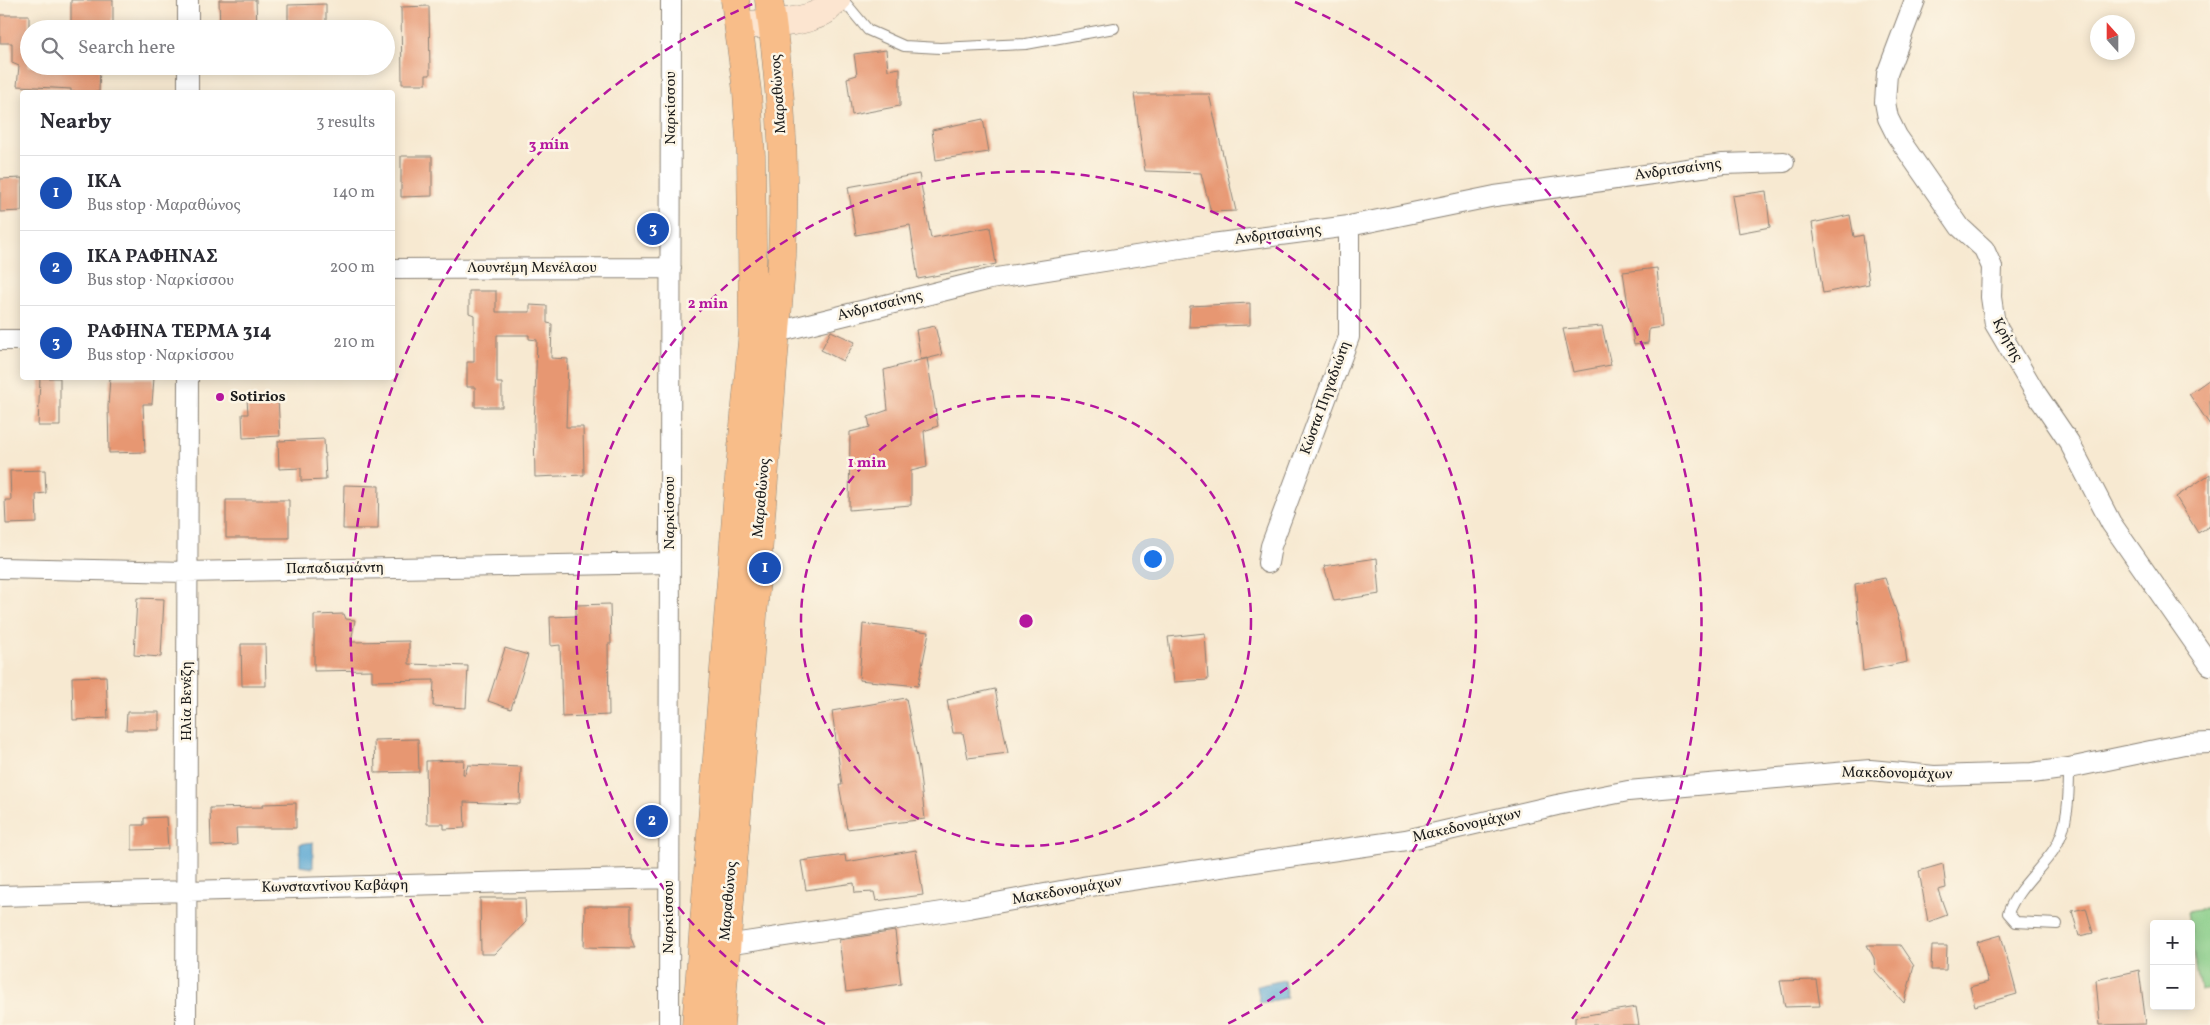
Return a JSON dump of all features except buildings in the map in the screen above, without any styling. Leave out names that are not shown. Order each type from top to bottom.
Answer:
[{"type":"main road","name":"Μαραθώνος","points":[[696,1025],[739,479],[753,332],[751,156],[739,6]]},
{"type":"main road","name":"Μαραθώνος","points":[[720,1025],[777,332],[784,212],[784,151],[778,65],[770,12]]},
{"type":"street","points":[[188,0],[188,20]]},
{"type":"street","name":"Ναρκίσσου","points":[[669,1025],[671,0]]},
{"type":"street","points":[[739,6],[770,12],[816,14],[836,0]]},
{"type":"street","name":"Κρήτης","points":[[1915,0],[1888,74],[1884,102],[1888,118],[1960,228],[1984,249],[1992,267],[1991,297],[1995,324],[2035,392],[2069,442],[2111,522],[2210,665]]},
{"type":"street","points":[[188,75],[188,90]]},
{"type":"street","name":"Ανδριτσαίνης","points":[[777,332],[990,279],[1212,244],[1349,226],[1495,196],[1723,164],[1784,162]]},
{"type":"street","name":"Κώστα Πηγαδιώτη","points":[[1268,563],[1271,546],[1349,337],[1349,226]]},
{"type":"street","name":"Λουντέμη Μενέλαου","points":[[395,269],[671,268]]},
{"type":"street","points":[[0,340],[20,340]]},
{"type":"street","name":"Ηλία Βενέζη","points":[[186,1025],[188,380]]},
{"type":"street","name":"Παπαδιαμάντη","points":[[0,568],[186,572],[670,563]]},
{"type":"street","name":"Μακεδονομάχων","points":[[726,945],[969,908],[1093,886],[1406,840],[1557,804],[1628,791],[1870,770],[1934,776],[2032,773],[2069,768],[2184,744],[2210,743]]},
{"type":"street","name":"Κωνσταντίνου Καβάφη","points":[[0,896],[669,878]]},
{"type":"lane","points":[[843,0],[868,30],[904,46],[940,48],[1026,44],[1114,28]]},
{"type":"lane","points":[[2057,924],[2016,922],[2008,913],[2013,899],[2054,849],[2063,828],[2069,799],[2069,768]]},
{"type":"green space","points":[[2210,908],[2210,989],[2200,991],[2195,961],[2195,920],[2188,920],[2187,912]]},
{"type":"water","points":[[313,842],[313,868],[300,866],[300,844]]},
{"type":"water","points":[[1284,980],[1287,998],[1260,1003],[1257,986]]},
{"type":"place","name":"ΡΑΦΗΝΑ ΤΕΡΜΑ 314","points":[[653,229]]},
{"type":"place","name":"Sotirios","points":[[220,397]]},
{"type":"place","name":"ΙΚΑ","points":[[765,568]]},
{"type":"place","name":"ΙΚΑ ΡΑΦΗΝΑΣ","points":[[652,821]]}]
